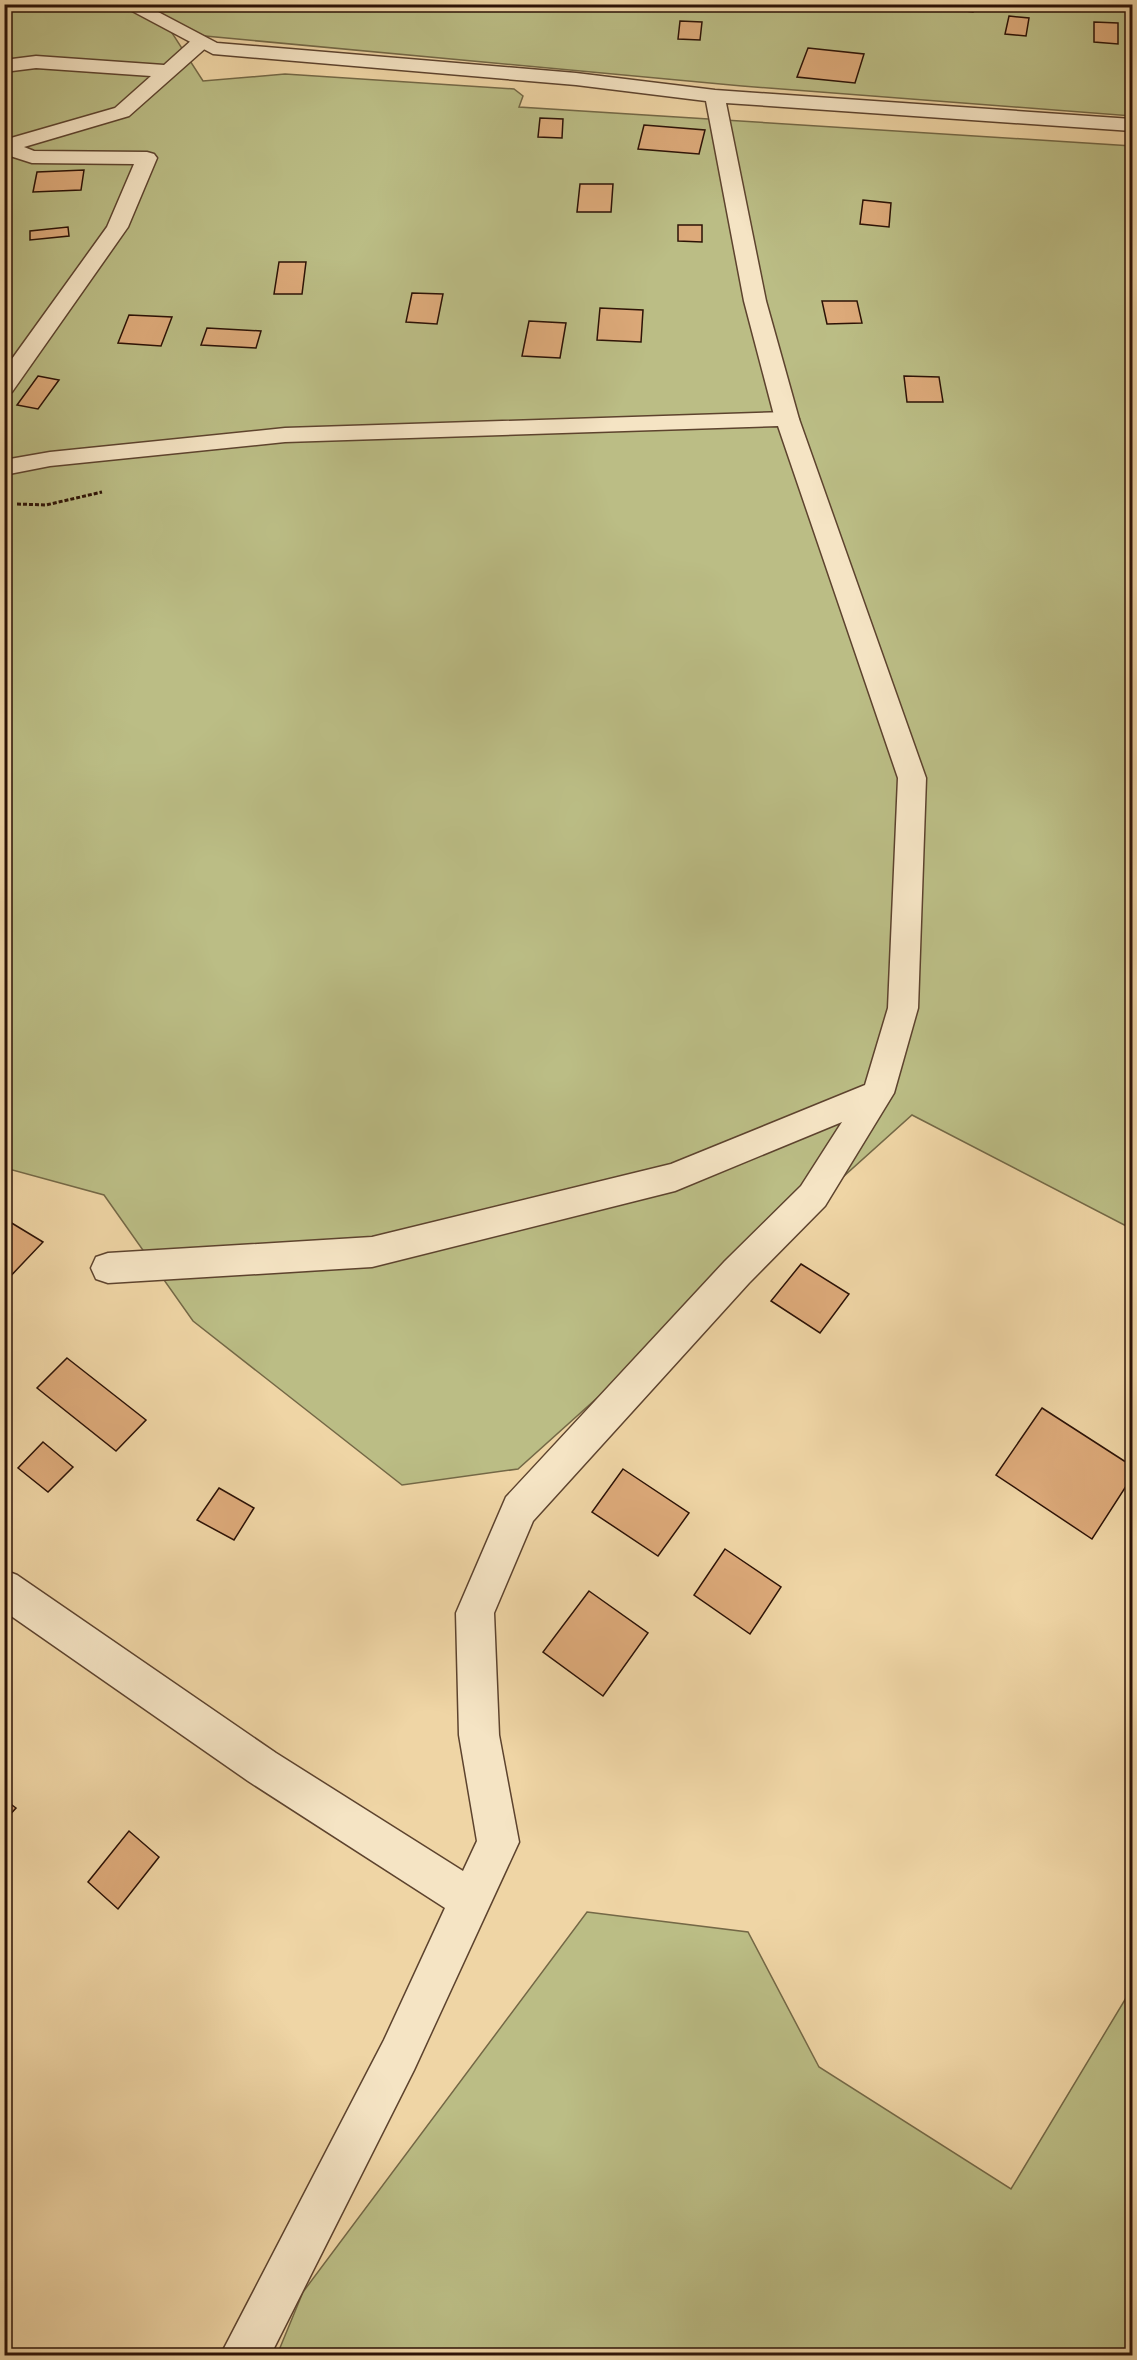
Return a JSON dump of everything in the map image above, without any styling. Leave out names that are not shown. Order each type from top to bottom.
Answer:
[{"type":"street","points":[[128,4],[213,48],[576,79],[715,96],[1132,125]]},
{"type":"street","points":[[4,147],[122,112],[201,42]]},
{"type":"street","points":[[4,66],[36,62],[168,71]]},
{"type":"street","points":[[244,2355],[399,2055],[498,1842],[479,1735],[475,1613],[519,1509],[737,1272],[813,1196],[878,1094],[903,1008],[912,778],[787,419],[755,301],[715,96]]},
{"type":"street","points":[[4,147],[32,157],[147,158],[117,227],[4,387]]},
{"type":"street","points":[[4,468],[50,459],[285,435],[787,419]]},
{"type":"street","points":[[108,1268],[372,1252],[675,1177],[878,1094]]},
{"type":"street","points":[[4,1588],[261,1767],[470,1900]]},
{"type":"green space","points":[[4,5],[1132,5],[1132,116],[742,86],[172,33],[203,81],[285,74],[514,89],[523,96],[519,107],[1132,146],[1132,1229],[912,1115],[518,1469],[402,1485],[193,1321],[104,1195],[5,1168]]},
{"type":"green space","points":[[587,1912],[748,1932],[819,2067],[1011,2189],[1132,1988],[1132,2355],[277,2355],[303,2292]]},
{"type":"building","points":[[950,4],[974,4],[973,12],[949,9]]},
{"type":"building","points":[[1009,16],[1029,18],[1026,36],[1005,34]]},
{"type":"building","points":[[680,21],[702,22],[700,40],[678,39]]},
{"type":"building","points":[[1094,22],[1118,23],[1118,44],[1094,42]]},
{"type":"building","points":[[808,48],[864,54],[855,83],[797,77]]},
{"type":"building","points":[[540,118],[563,119],[562,138],[538,137]]},
{"type":"building","points":[[644,125],[705,130],[699,154],[638,149]]},
{"type":"building","points":[[84,170],[81,190],[33,192],[37,172]]},
{"type":"building","points":[[580,184],[613,184],[611,212],[577,212]]},
{"type":"building","points":[[863,200],[891,203],[889,227],[860,224]]},
{"type":"building","points":[[678,225],[702,225],[702,242],[678,241]]},
{"type":"building","points":[[68,227],[69,236],[30,240],[30,231]]},
{"type":"building","points":[[279,262],[306,262],[302,294],[274,294]]},
{"type":"building","points":[[412,293],[443,294],[437,324],[406,322]]},
{"type":"building","points":[[822,301],[857,301],[862,323],[827,324]]},
{"type":"building","points":[[600,308],[643,310],[641,342],[597,340]]},
{"type":"building","points":[[129,315],[172,317],[161,346],[118,343]]},
{"type":"building","points":[[529,321],[566,323],[560,358],[522,356]]},
{"type":"building","points":[[207,328],[261,331],[256,348],[201,345]]},
{"type":"building","points":[[38,376],[59,380],[38,409],[17,405]]},
{"type":"building","points":[[904,376],[939,377],[943,402],[907,402]]},
{"type":"building","points":[[10,1222],[43,1242],[4,1283],[4,1228]]},
{"type":"building","points":[[801,1264],[849,1294],[820,1333],[771,1301]]},
{"type":"building","points":[[67,1358],[146,1420],[116,1451],[37,1388]]},
{"type":"building","points":[[1042,1408],[1132,1466],[1132,1477],[1092,1539],[996,1475]]},
{"type":"building","points":[[43,1442],[73,1467],[48,1492],[18,1468]]},
{"type":"building","points":[[623,1469],[689,1513],[658,1556],[592,1512]]},
{"type":"building","points":[[219,1488],[254,1508],[234,1540],[197,1520]]},
{"type":"building","points":[[725,1549],[781,1587],[750,1634],[694,1595]]},
{"type":"building","points":[[589,1591],[648,1633],[603,1696],[543,1652]]},
{"type":"building","points":[[4,1799],[16,1808],[4,1821]]},
{"type":"building","points":[[129,1831],[159,1857],[118,1909],[88,1882]]}]
